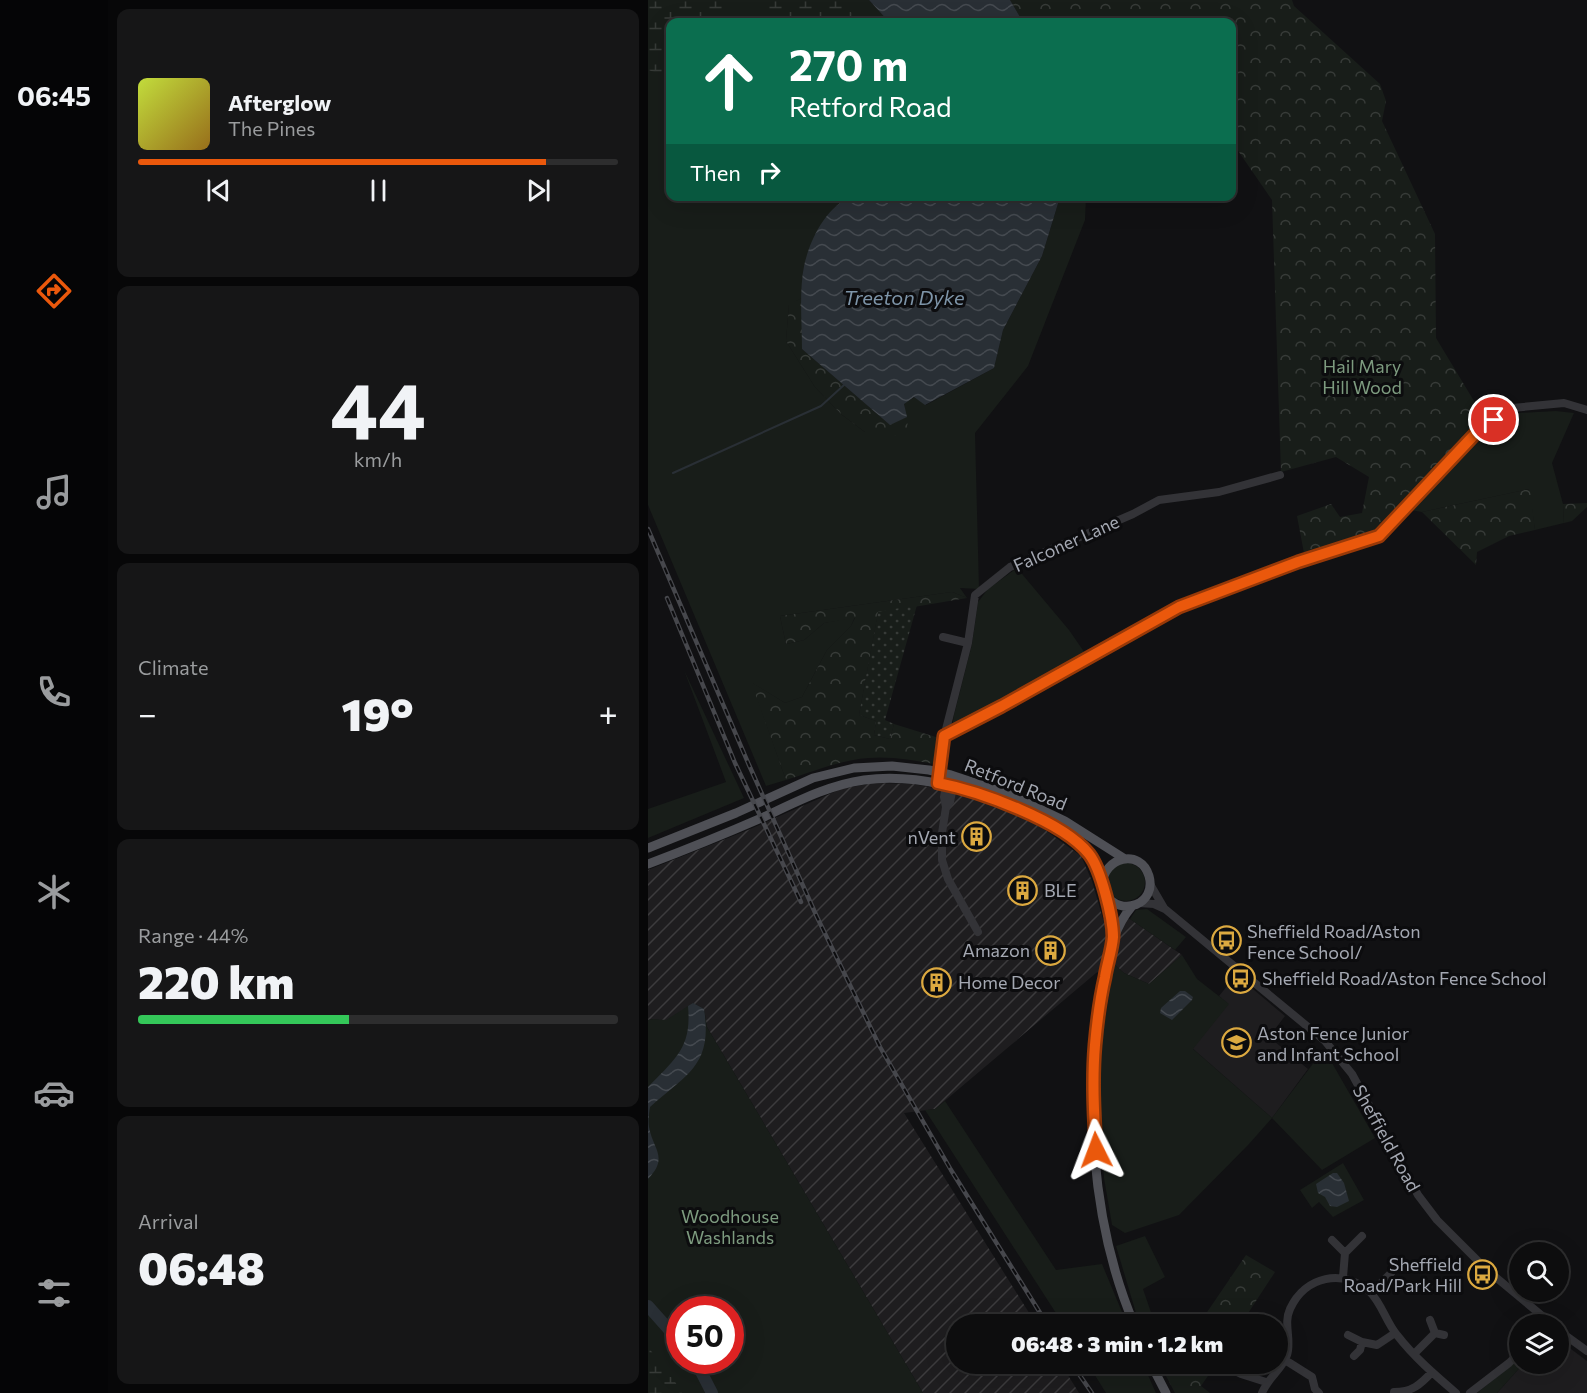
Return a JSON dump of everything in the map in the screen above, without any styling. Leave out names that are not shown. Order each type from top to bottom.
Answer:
[{"type":"main road","name":"Retford Road","points":[[648,848],[736,813],[813,778],[862,767],[892,766],[940,772],[1008,794],[1065,821],[1125,859]]},
{"type":"main road","name":"Retford Road","points":[[648,864],[696,846],[824,790],[863,780],[905,779],[946,785],[1016,809],[1069,836],[1091,856],[1103,890],[1113,937]]},
{"type":"main road","points":[[1125,859],[1132,859],[1143,866],[1150,877],[1150,884],[1145,898],[1136,904],[1119,906],[1108,899],[1103,890],[1102,879],[1108,867],[1125,859]]},
{"type":"main road","name":"Retford Road","points":[[1131,1314],[1108,1243],[1096,1169],[1093,1091],[1095,1044],[1101,997],[1113,937],[1123,917],[1136,904]]},
{"type":"main road","points":[[1156,1374],[1166,1393]]},
{"type":"street","points":[[944,736],[1179,607],[1298,562],[1379,536],[1476,433],[1512,408],[1564,403],[1587,410]]},
{"type":"street","name":"Falconer Lane","points":[[978,932],[948,879],[942,860],[942,833],[946,807],[950,802],[940,772],[944,736],[968,643],[974,597],[1010,567],[1133,514],[1159,500],[1219,492],[1280,475]]},
{"type":"street","points":[[943,637],[968,643]]},
{"type":"street","points":[[946,785],[951,775]]},
{"type":"street","name":"Sheffield Road","points":[[1150,884],[1165,909]]},
{"type":"street","name":"Sheffield Road","points":[[1136,904],[1154,904],[1165,909],[1325,1041],[1352,1074],[1418,1195],[1437,1220],[1487,1270],[1537,1314]]},
{"type":"street","points":[[1343,1277],[1345,1253],[1362,1236]]},
{"type":"street","points":[[1332,1240],[1345,1253]]},
{"type":"street","points":[[1371,1293],[1383,1283],[1390,1273]]},
{"type":"street","points":[[1288,1351],[1290,1310],[1305,1289],[1313,1283],[1343,1277],[1358,1283],[1371,1293],[1395,1333],[1432,1372],[1456,1393]]},
{"type":"street","points":[[1430,1320],[1436,1333]]},
{"type":"street","points":[[1348,1335],[1362,1342],[1377,1345],[1395,1333]]},
{"type":"street","points":[[1414,1354],[1436,1333]]},
{"type":"street","points":[[1436,1333],[1444,1335]]},
{"type":"street","points":[[1569,1338],[1587,1351]]},
{"type":"street","points":[[1354,1356],[1360,1350],[1362,1342]]},
{"type":"street","points":[[1288,1362],[1312,1377],[1319,1393]]},
{"type":"street","points":[[1470,1393],[1509,1363]]},
{"type":"street","points":[[1394,1392],[1408,1392],[1419,1386],[1432,1372]]},
{"type":"street","points":[[1236,1383],[1241,1374],[1266,1382]]},
{"type":"street","points":[[1262,1393],[1266,1382],[1273,1374]]},
{"type":"shaded area","points":[[873,783],[913,784],[954,792],[998,807],[1041,827],[1081,856],[1092,881],[1103,919],[1130,919],[1182,955],[1149,984],[1124,973],[1114,964],[1096,973],[935,1109],[904,1113],[1030,1314],[946,1314],[946,1374],[1067,1374],[1079,1393],[923,1393],[707,1027],[704,1009],[666,1021],[648,1020],[648,870],[748,830],[841,789]]},
{"type":"shaded area","name":"Aston Fence Junior and Infant School","points":[[1236,975],[1285,1016],[1269,1037],[1308,1069],[1272,1118],[1192,1048],[1228,1004],[1219,996]]},
{"type":"shaded area","points":[[1569,1348],[1587,1361],[1587,1393],[1497,1393],[1514,1374],[1569,1374]]},
{"type":"green space","points":[[648,0],[869,0],[885,18],[666,18],[666,201],[842,201],[804,266],[802,298],[789,305],[786,341],[815,387],[841,414],[865,432],[907,432],[904,403],[915,397],[926,405],[994,368],[1003,330],[1042,256],[1059,201],[1086,201],[1085,220],[1028,366],[975,433],[979,589],[960,588],[967,598],[952,592],[780,616],[786,644],[804,640],[824,623],[855,617],[851,626],[827,650],[802,697],[785,703],[752,683],[786,780],[766,786],[648,505]]},
{"type":"green space","points":[[648,0],[722,0],[726,18],[666,18],[666,76],[648,70]]},
{"type":"green space","points":[[763,0],[840,0],[856,18],[771,18]]},
{"type":"green space","name":"Hail Mary Hill Wood","points":[[1010,0],[1292,0],[1294,6],[1380,84],[1386,101],[1382,121],[1435,234],[1436,338],[1483,416],[1375,530],[1304,553],[1297,516],[1331,504],[1340,517],[1362,513],[1369,477],[1336,457],[1281,472],[1272,200],[1236,148],[1236,18],[1021,18]]},
{"type":"green space","points":[[802,298],[802,349],[889,424],[907,417],[908,432],[885,438],[865,432],[841,414],[815,387],[786,341],[789,304]]},
{"type":"green space","points":[[1556,411],[1574,413],[1552,463],[1563,504],[1564,523],[1535,530],[1529,489],[1422,512],[1410,510],[1481,435],[1517,413]]},
{"type":"green space","points":[[1530,489],[1535,530],[1509,536],[1477,552],[1476,565],[1422,512]]},
{"type":"green space","points":[[1587,503],[1587,507],[1572,521],[1564,523],[1563,504]]},
{"type":"green space","points":[[1017,568],[1069,630],[1087,656],[953,728],[954,715],[972,644],[978,602],[988,589]]},
{"type":"green space","points":[[952,592],[967,598],[878,613],[859,715],[876,721],[874,735],[890,739],[894,724],[939,738],[934,764],[893,758],[858,759],[786,780],[751,682],[785,703],[802,697],[827,650],[851,626],[855,618],[824,623],[804,640],[786,644],[780,616]]},
{"type":"green space","points":[[917,605],[885,720],[894,724],[890,739],[874,735],[876,721],[859,715],[878,612]]},
{"type":"green space","points":[[684,670],[744,798],[648,838],[648,809],[726,782]]},
{"type":"green space","points":[[1126,863],[1139,869],[1145,882],[1139,895],[1126,901],[1113,895],[1107,882],[1113,869]]},
{"type":"green space","points":[[1147,909],[1186,937],[1175,950],[1130,919],[1136,910]]},
{"type":"green space","points":[[1182,955],[1197,979],[1229,1004],[1193,1049],[1272,1118],[1179,1215],[1125,1233],[1112,1225],[1104,1178],[1100,1124],[1100,1052],[1114,964],[1124,973],[1149,984]]},
{"type":"green space","name":"Woodhouse Washlands","points":[[693,1003],[704,1009],[707,1027],[923,1393],[648,1393],[648,1020],[666,1020]]},
{"type":"green space","points":[[1324,1049],[1375,1138],[1322,1170],[1272,1118]]},
{"type":"green space","points":[[945,1101],[1056,1270],[1102,1264],[1123,1314],[1057,1314],[925,1110],[935,1109]]},
{"type":"green space","points":[[1343,1163],[1364,1200],[1333,1217],[1319,1202],[1312,1208],[1300,1190]]},
{"type":"green space","points":[[1145,1236],[1165,1277],[1143,1289],[1152,1314],[1136,1313],[1116,1246]]},
{"type":"green space","points":[[1246,1255],[1275,1272],[1248,1314],[1206,1314]]},
{"type":"green space","points":[[648,1347],[682,1393],[648,1393]]},
{"type":"green space","points":[[1509,1367],[1509,1374],[1514,1374],[1497,1393],[1477,1393]]},
{"type":"green space","points":[[1094,1374],[1147,1374],[1156,1393],[1106,1393]]},
{"type":"green space","points":[[1165,1374],[1209,1374],[1201,1386],[1210,1393],[1175,1393]]},
{"type":"water","points":[[869,0],[1010,0],[1021,18],[885,18]]},
{"type":"water","name":"Treeton Dyke","points":[[843,201],[1059,201],[1042,256],[1003,330],[994,368],[925,405],[914,397],[904,404],[907,417],[890,425],[802,349],[801,307],[804,266],[810,245],[820,225]]},
{"type":"water","points":[[1180,991],[1185,991],[1193,997],[1172,1020],[1160,1013],[1161,1008]]},
{"type":"water","points":[[693,1003],[704,1009],[705,1043],[694,1067],[650,1107],[649,1127],[659,1159],[658,1165],[648,1179],[648,1087],[680,1052],[687,1032],[688,1006]]},
{"type":"water","points":[[1333,1173],[1337,1173],[1344,1183],[1349,1201],[1337,1207],[1330,1206],[1325,1197],[1318,1193],[1316,1184]]},
{"type":"waterway","points":[[673,473],[821,406],[844,385]]},
{"type":"waterway","points":[[648,1306],[666,1326]]},
{"type":"waterway","points":[[702,1374],[712,1393]]},
{"type":"railway","points":[[648,529],[817,917],[880,1047],[951,1170],[1041,1314]]},
{"type":"railway","points":[[667,598],[735,763],[801,902]]},
{"type":"railway","points":[[1079,1374],[1092,1393]]},
{"type":"place","name":"nVent","points":[[977,837]]},
{"type":"place","name":"BLE","points":[[1023,890]]},
{"type":"place","name":"Sheffield Road/Aston Fence School/","points":[[1226,941]]},
{"type":"place","name":"Amazon","points":[[1051,950]]},
{"type":"place","name":"Sheffield Road/Aston Fence School","points":[[1241,978]]},
{"type":"place","name":"Home Decor","points":[[937,982]]},
{"type":"place","name":"Aston Fence Junior and Infant School","points":[[1236,1043]]},
{"type":"place","name":"Sheffield Road/Park Hill","points":[[1483,1274]]},
{"type":"route","points":[[1096,1150],[1093,1091],[1095,1044],[1101,997],[1113,937],[1107,903],[1097,869],[1091,856],[1081,845],[1058,829],[1000,803],[938,783],[944,736],[1179,607],[1298,562],[1379,536],[1476,433],[1494,420]]}]
